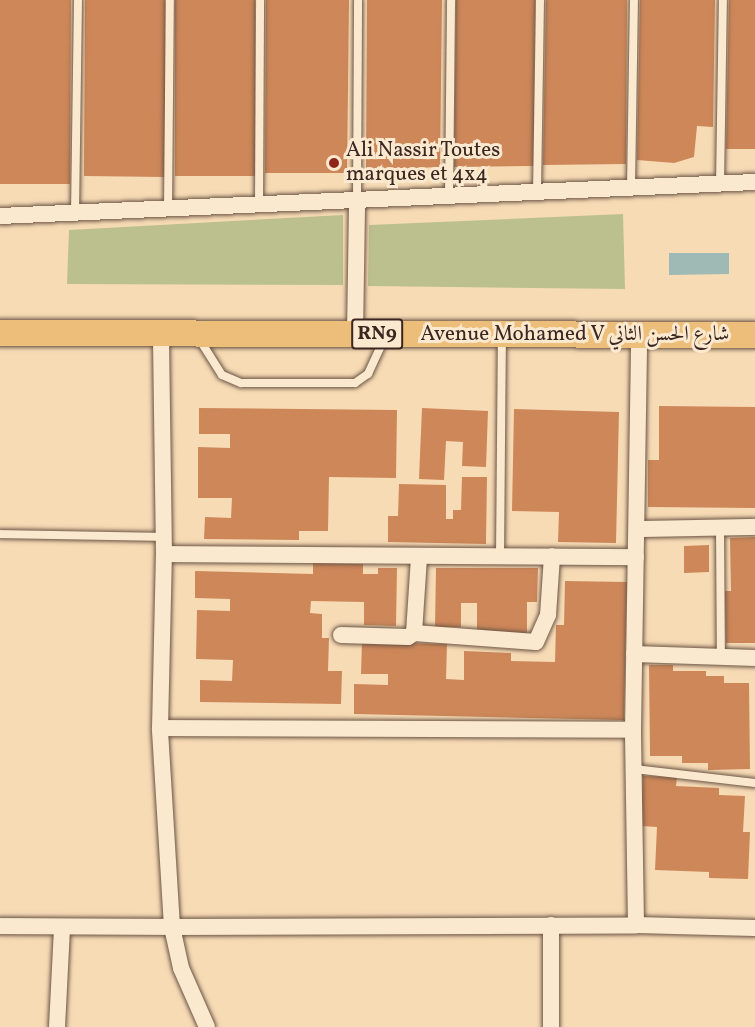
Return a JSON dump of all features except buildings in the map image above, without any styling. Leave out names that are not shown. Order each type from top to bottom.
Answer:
[{"type":"main road","name":"Avenue Mohamed V شارع الحسن الثاني","points":[[0,333],[755,335]]},
{"type":"street","points":[[0,216],[755,182]]},
{"type":"street","points":[[355,334],[357,200]]},
{"type":"street","points":[[161,334],[164,546],[160,728],[172,927],[181,968],[207,1027]]},
{"type":"street","points":[[636,925],[633,730],[639,335]]},
{"type":"street","points":[[637,529],[755,528]]},
{"type":"street","points":[[164,546],[419,557],[636,558]]},
{"type":"street","points":[[341,635],[408,637],[414,633],[536,642],[548,615],[552,556]]},
{"type":"street","points":[[414,633],[419,557]]},
{"type":"street","points":[[634,654],[755,658]]},
{"type":"street","points":[[160,728],[633,730]]},
{"type":"street","points":[[551,925],[551,1027]]},
{"type":"street","points":[[0,926],[636,925],[755,928]]},
{"type":"street","points":[[57,1027],[62,927]]},
{"type":"lane","points":[[75,214],[78,0]]},
{"type":"lane","points":[[168,210],[170,0]]},
{"type":"lane","points":[[259,206],[260,0]]},
{"type":"lane","points":[[357,200],[358,0]]},
{"type":"lane","points":[[449,196],[450,0]]},
{"type":"lane","points":[[537,192],[540,0]]},
{"type":"lane","points":[[632,188],[634,0]]},
{"type":"lane","points":[[720,184],[723,0]]},
{"type":"lane","points":[[196,334],[222,375],[242,383],[355,382],[368,374],[387,334]]},
{"type":"lane","points":[[500,556],[502,334]]},
{"type":"lane","points":[[720,528],[721,656]]},
{"type":"lane","points":[[0,534],[164,546]]},
{"type":"lane","points":[[634,769],[755,783]]},
{"type":"green space","points":[[623,214],[625,289],[368,286],[369,225]]},
{"type":"green space","points":[[343,215],[343,285],[67,284],[69,230]]},
{"type":"water","points":[[669,253],[729,253],[729,274],[669,275]]},
{"type":"place","name":"Ali Nassir Toutes marques et 4x4","points":[[334,163]]}]
